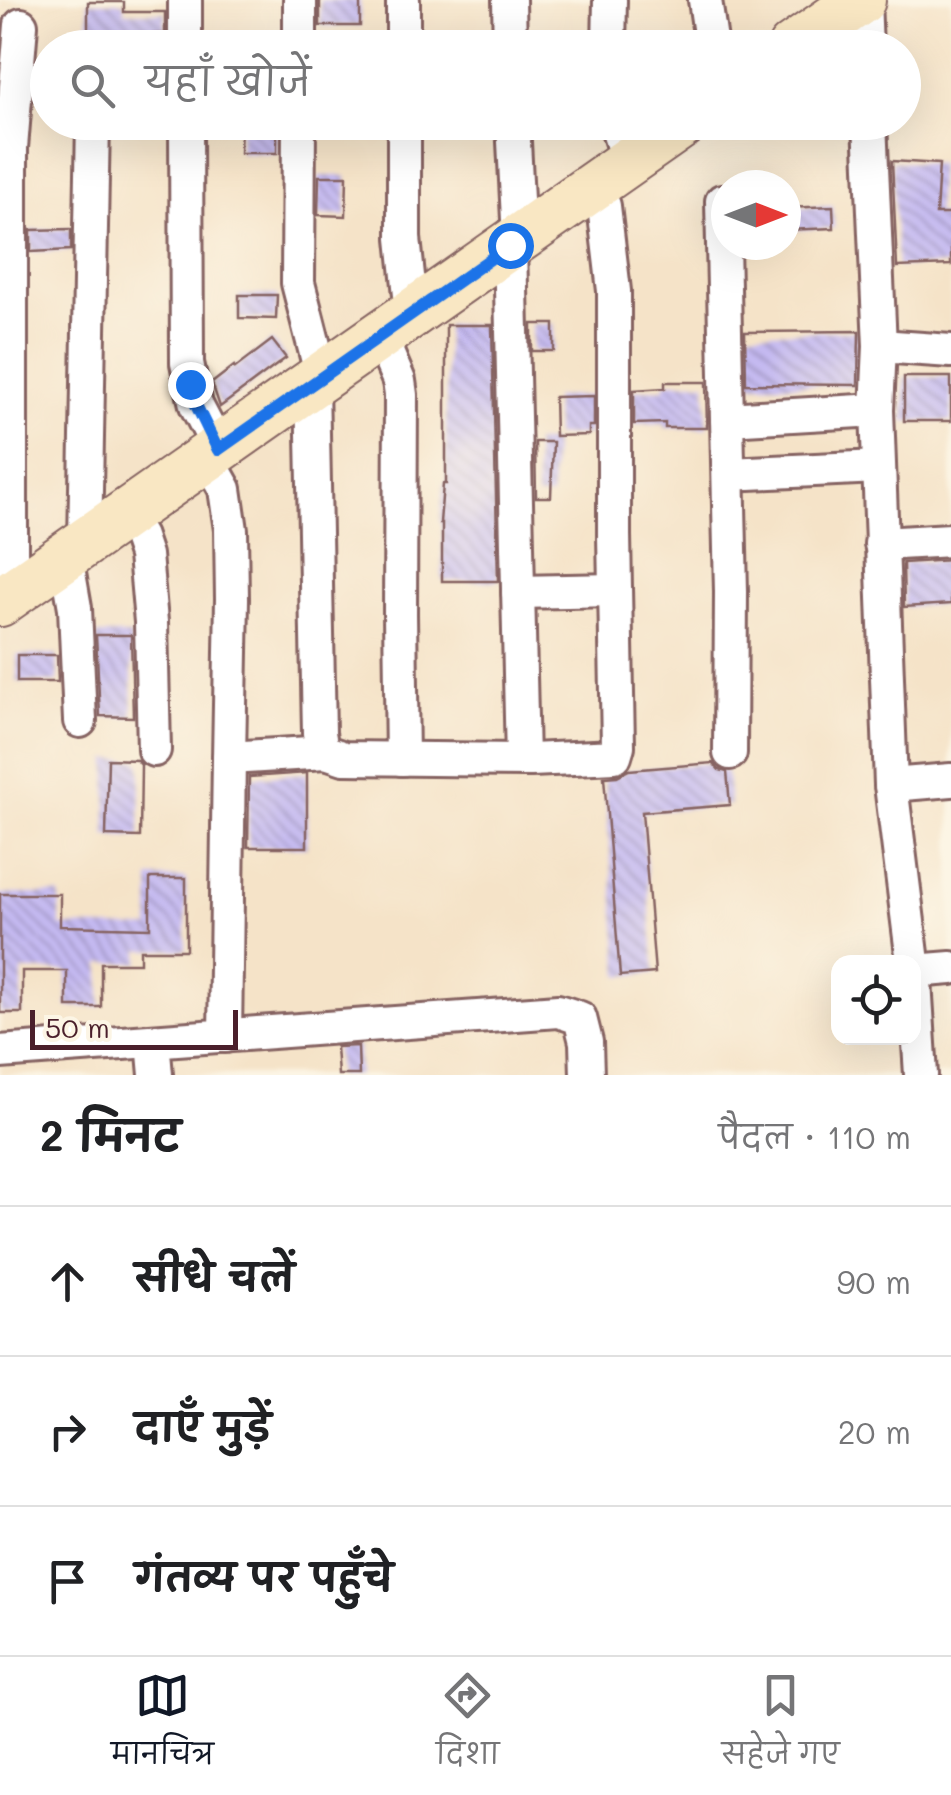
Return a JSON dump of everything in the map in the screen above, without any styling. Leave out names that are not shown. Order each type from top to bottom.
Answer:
[{"type":"street","points":[[185,0],[186,30]]},
{"type":"street","points":[[300,0],[300,30]]},
{"type":"street","points":[[403,0],[404,30]]},
{"type":"street","points":[[509,0],[510,30]]},
{"type":"street","points":[[609,30],[610,0]]},
{"type":"street","points":[[705,0],[709,30]]},
{"type":"street","points":[[808,25],[862,0],[864,30]]},
{"type":"street","points":[[6,598],[6,148],[22,25]]},
{"type":"street","points":[[80,721],[76,549],[92,140]]},
{"type":"street","points":[[186,140],[187,363],[196,405],[226,490],[230,530],[225,1036]]},
{"type":"street","points":[[300,140],[298,283],[317,380],[320,733],[326,752]]},
{"type":"street","points":[[402,758],[401,395],[396,325],[404,238],[404,140]]},
{"type":"street","points":[[513,140],[522,760]]},
{"type":"street","points":[[6,598],[514,242],[613,157],[648,140]]},
{"type":"street","points":[[871,140],[891,786],[913,955]]},
{"type":"street","points":[[229,758],[326,752],[344,758],[522,760],[616,756],[614,291],[604,206],[613,157]]},
{"type":"street","points":[[723,260],[732,592],[730,753]]},
{"type":"street","points":[[880,346],[951,352]]},
{"type":"street","points":[[727,419],[877,410]]},
{"type":"street","points":[[729,474],[879,466]]},
{"type":"street","points":[[126,515],[145,555],[154,750]]},
{"type":"street","points":[[881,544],[951,540]]},
{"type":"street","points":[[518,592],[614,590]]},
{"type":"street","points":[[891,786],[951,780]]},
{"type":"street","points":[[921,966],[951,968]]},
{"type":"street","points":[[12,1059],[153,1041],[558,1011],[580,1018],[586,1042],[587,1075]]},
{"type":"street","points":[[153,1041],[156,1075]]},
{"type":"street","points":[[919,1045],[921,1075]]},
{"type":"building","points":[[320,0],[360,0],[360,26],[320,26]]},
{"type":"building","points":[[88,2],[124,2],[124,12],[165,12],[165,30],[88,30]]},
{"type":"building","points":[[240,140],[277,140],[277,153],[240,153]]},
{"type":"building","points":[[892,161],[939,164],[936,214],[951,214],[951,265],[897,267]]},
{"type":"building","points":[[319,176],[347,176],[346,216],[318,215]]},
{"type":"building","points":[[833,206],[834,228],[801,229],[801,207]]},
{"type":"building","points":[[71,229],[71,250],[31,252],[31,230]]},
{"type":"building","points":[[239,295],[277,295],[276,319],[239,318]]},
{"type":"building","points":[[532,324],[554,324],[554,351],[532,351]]},
{"type":"building","points":[[446,325],[492,325],[498,581],[442,581]]},
{"type":"building","points":[[859,331],[858,385],[746,384],[745,332]]},
{"type":"building","points":[[272,340],[286,358],[220,407],[212,383]]},
{"type":"building","points":[[904,377],[951,377],[951,421],[904,421]]},
{"type":"building","points":[[665,382],[706,382],[707,428],[634,424],[634,390],[665,388]]},
{"type":"building","points":[[594,396],[594,426],[589,426],[589,435],[555,436],[554,397]]},
{"type":"building","points":[[535,442],[553,442],[551,497],[536,497]]},
{"type":"building","points":[[951,560],[951,604],[904,607],[903,563]]},
{"type":"building","points":[[96,635],[131,635],[133,717],[100,716]]},
{"type":"building","points":[[17,655],[57,655],[58,682],[17,682]]},
{"type":"building","points":[[108,759],[137,760],[141,765],[140,837],[106,836]]},
{"type":"building","points":[[713,763],[727,772],[730,805],[642,812],[655,973],[620,976],[604,777],[629,770]]},
{"type":"building","points":[[307,773],[307,847],[248,847],[249,777]]},
{"type":"building","points":[[150,878],[186,878],[186,950],[140,950],[140,963],[101,963],[101,1007],[67,1007],[67,971],[22,971],[22,1013],[0,1013],[0,894],[60,894],[60,926],[150,928]]},
{"type":"building","points":[[358,1046],[359,1075],[338,1075],[336,1047]]},
{"type":"route","points":[[190,384],[218,450],[510,245]]}]
